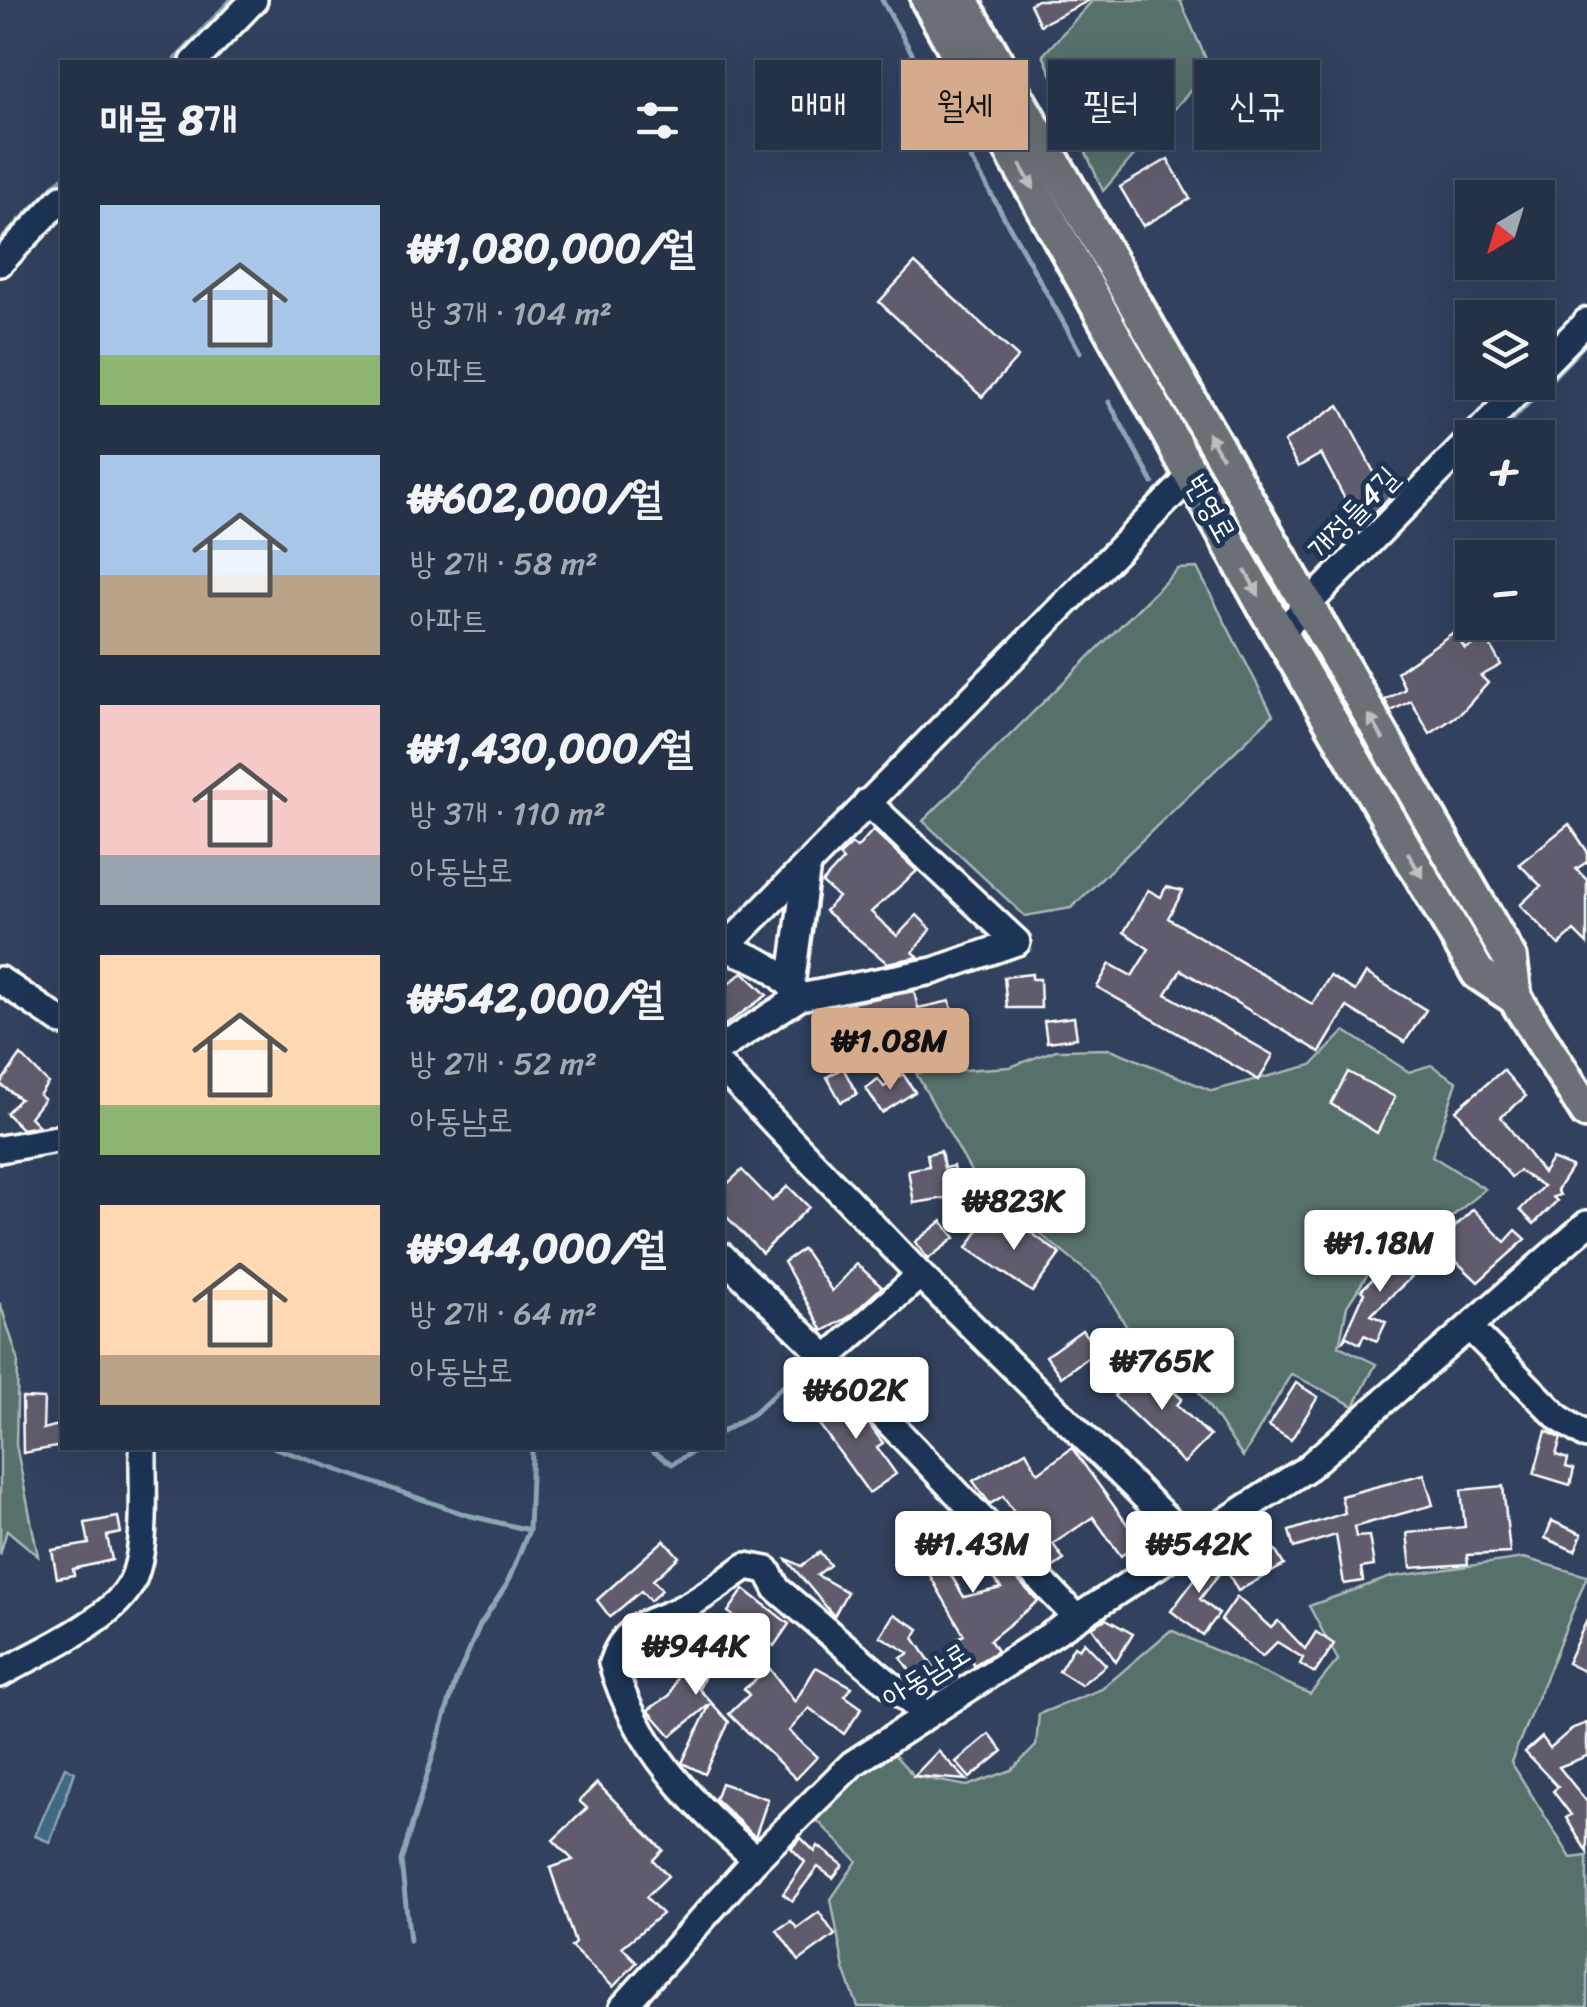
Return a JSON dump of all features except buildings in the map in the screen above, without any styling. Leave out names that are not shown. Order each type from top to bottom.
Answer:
[{"type":"main road","name":"번영로","points":[[928,0],[1280,634],[1478,973],[1516,998]]},
{"type":"main road","name":"번영로","points":[[961,0],[1510,959],[1516,998],[1587,1112]]},
{"type":"street","points":[[196,60],[254,0]]},
{"type":"street","points":[[0,263],[60,200]]},
{"type":"street","points":[[1555,354],[1587,321]]},
{"type":"street","name":"개정들4길","points":[[1490,420],[1510,400]]},
{"type":"street","name":"개정들4길","points":[[1280,634],[1455,456]]},
{"type":"street","points":[[725,949],[1192,475]]},
{"type":"street","points":[[725,1045],[795,991],[934,970],[1017,942],[868,802]]},
{"type":"street","points":[[795,991],[807,864]]},
{"type":"street","points":[[725,950],[752,955],[778,971],[795,991]]},
{"type":"street","points":[[0,980],[60,1021]]},
{"type":"street","points":[[725,1071],[920,1275],[1193,1545]]},
{"type":"street","points":[[0,1148],[60,1138]]},
{"type":"street","name":"아동남로","points":[[623,2007],[756,1859],[852,1764],[1306,1469],[1587,1224]]},
{"type":"street","points":[[725,1259],[827,1358],[1076,1616]]},
{"type":"street","points":[[827,1358],[920,1275]]},
{"type":"street","points":[[1469,1327],[1559,1418],[1587,1436]]},
{"type":"street","points":[[0,1674],[87,1625],[129,1588],[140,1553],[144,1450]]},
{"type":"street","points":[[756,1859],[703,1815],[669,1776],[621,1693],[612,1664],[629,1631],[657,1615],[690,1605],[746,1566],[767,1570],[777,1589],[926,1715]]},
{"type":"green space","points":[[1093,0],[1180,0],[1206,60],[1194,60],[1194,86],[1174,109],[1174,60],[1048,60],[1048,66],[1043,55]]},
{"type":"green space","points":[[1085,150],[1139,150],[1103,191]]},
{"type":"green space","points":[[1197,568],[1273,715],[1071,908],[1025,916],[923,821],[1178,569]]},
{"type":"green space","points":[[1345,1031],[1409,1072],[1431,1065],[1457,1082],[1432,1156],[1485,1189],[1418,1245],[1386,1246],[1347,1306],[1339,1346],[1376,1364],[1354,1406],[1291,1374],[1243,1457],[1192,1382],[1140,1350],[1101,1283],[978,1184],[916,1073],[1010,1067],[1056,1050],[1111,1049],[1212,1091],[1312,1065]]},
{"type":"green space","points":[[0,1303],[18,1359],[16,1445],[38,1556],[7,1530],[0,1555]]},
{"type":"green space","points":[[1524,1558],[1587,1576],[1511,1762],[1571,1858],[1587,1856],[1587,2007],[858,2007],[844,1969],[831,1899],[857,1861],[811,1814],[890,1750],[914,1776],[967,1786],[1012,1770],[1036,1746],[1039,1714],[1102,1689],[1171,1630],[1310,1694],[1338,1660],[1309,1606],[1391,1577]]},
{"type":"water","points":[[65,1767],[75,1772],[50,1842],[35,1836]]},
{"type":"waterway","points":[[175,60],[231,0]]},
{"type":"waterway","points":[[882,0],[1080,352]]},
{"type":"waterway","points":[[0,241],[60,180]]},
{"type":"waterway","points":[[1512,420],[1587,342]]},
{"type":"waterway","points":[[1109,402],[1153,483]]},
{"type":"waterway","points":[[725,1430],[754,1413],[788,1381]]},
{"type":"waterway","points":[[281,1450],[467,1515],[529,1530]]},
{"type":"waterway","points":[[410,1941],[401,1861],[456,1680],[480,1625],[507,1584],[529,1530],[532,1450]]},
{"type":"waterway","points":[[651,1450],[672,1464],[696,1450]]}]
